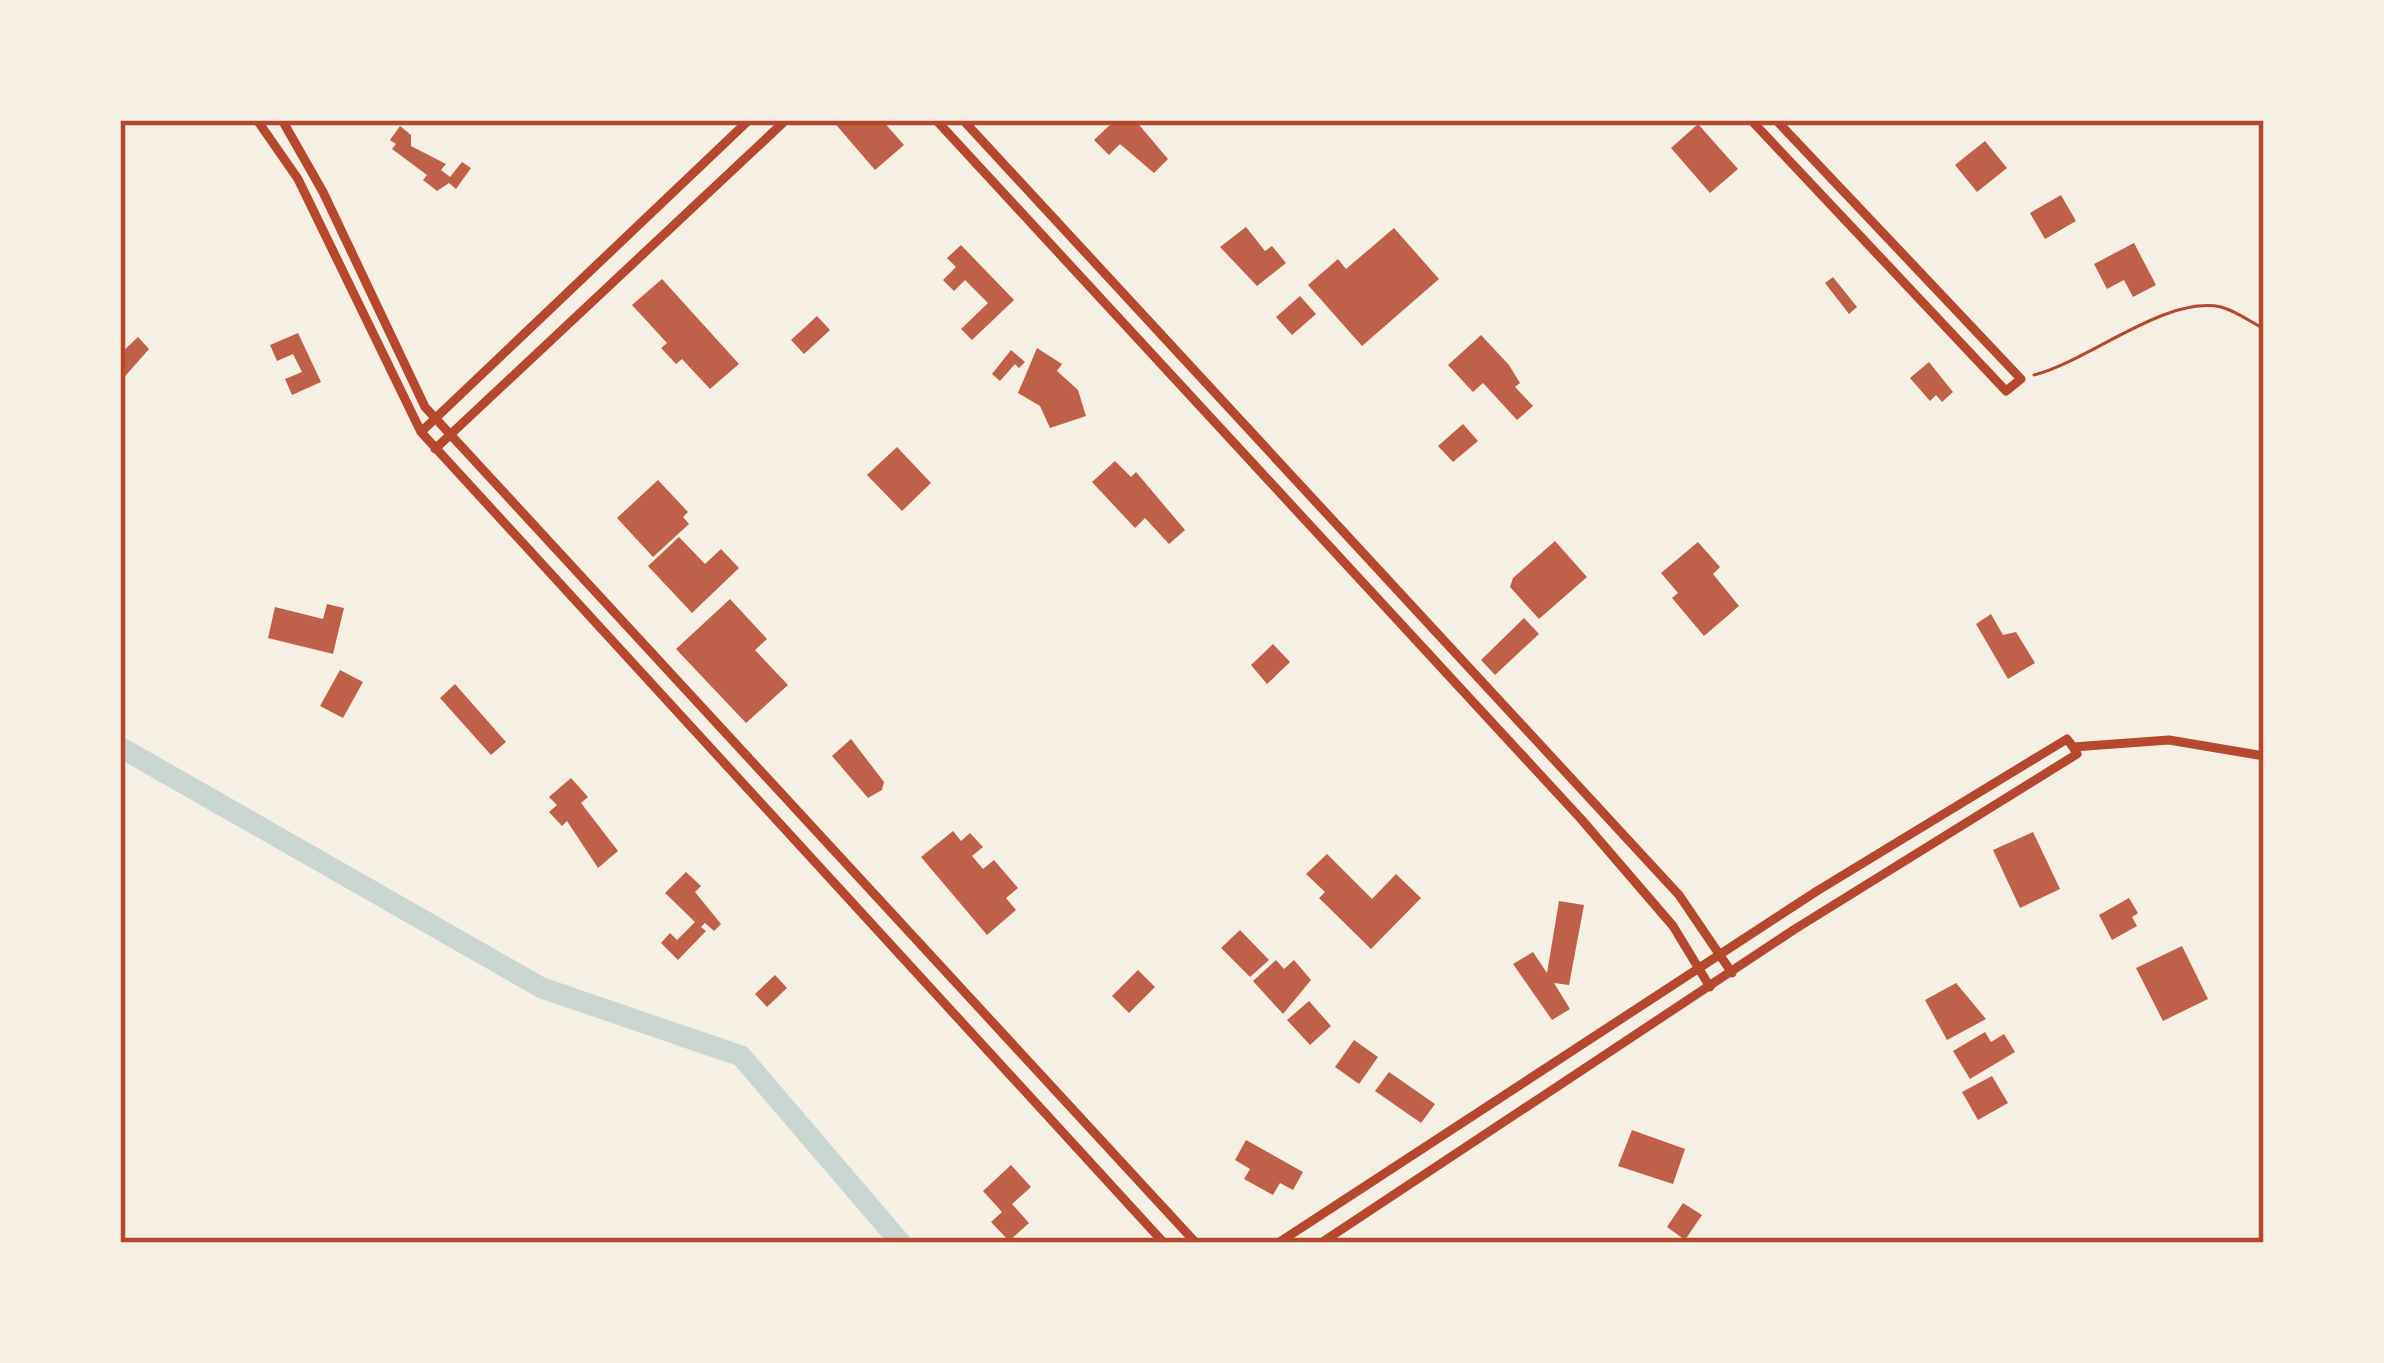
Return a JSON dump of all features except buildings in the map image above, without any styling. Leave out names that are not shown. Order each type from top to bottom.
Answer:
[{"type":"street","points":[[257,120],[298,179],[421,432],[1164,1243]]},
{"type":"street","points":[[282,120],[323,192],[411,381],[436,420],[1196,1243]]},
{"type":"street","points":[[421,432],[749,120]]},
{"type":"street","points":[[435,449],[786,120]]},
{"type":"street","points":[[936,120],[1581,819],[1673,926],[1710,987]]},
{"type":"street","points":[[963,120],[1664,878],[1732,973]]},
{"type":"street","points":[[1751,120],[2006,392],[2021,379],[1776,120]]},
{"type":"street","points":[[1278,1243],[1699,967],[2067,739],[2073,747],[2077,754],[1710,987],[1321,1243]]},
{"type":"street","points":[[2073,747],[2169,740],[2264,756]]},
{"type":"path","points":[[2021,379],[2068,364],[2185,310],[2223,308],[2264,329]]},
{"type":"path","points":[[2264,553],[2264,585]]},
{"type":"waterway","points":[[120,747],[542,988],[741,1056],[901,1243]]}]
